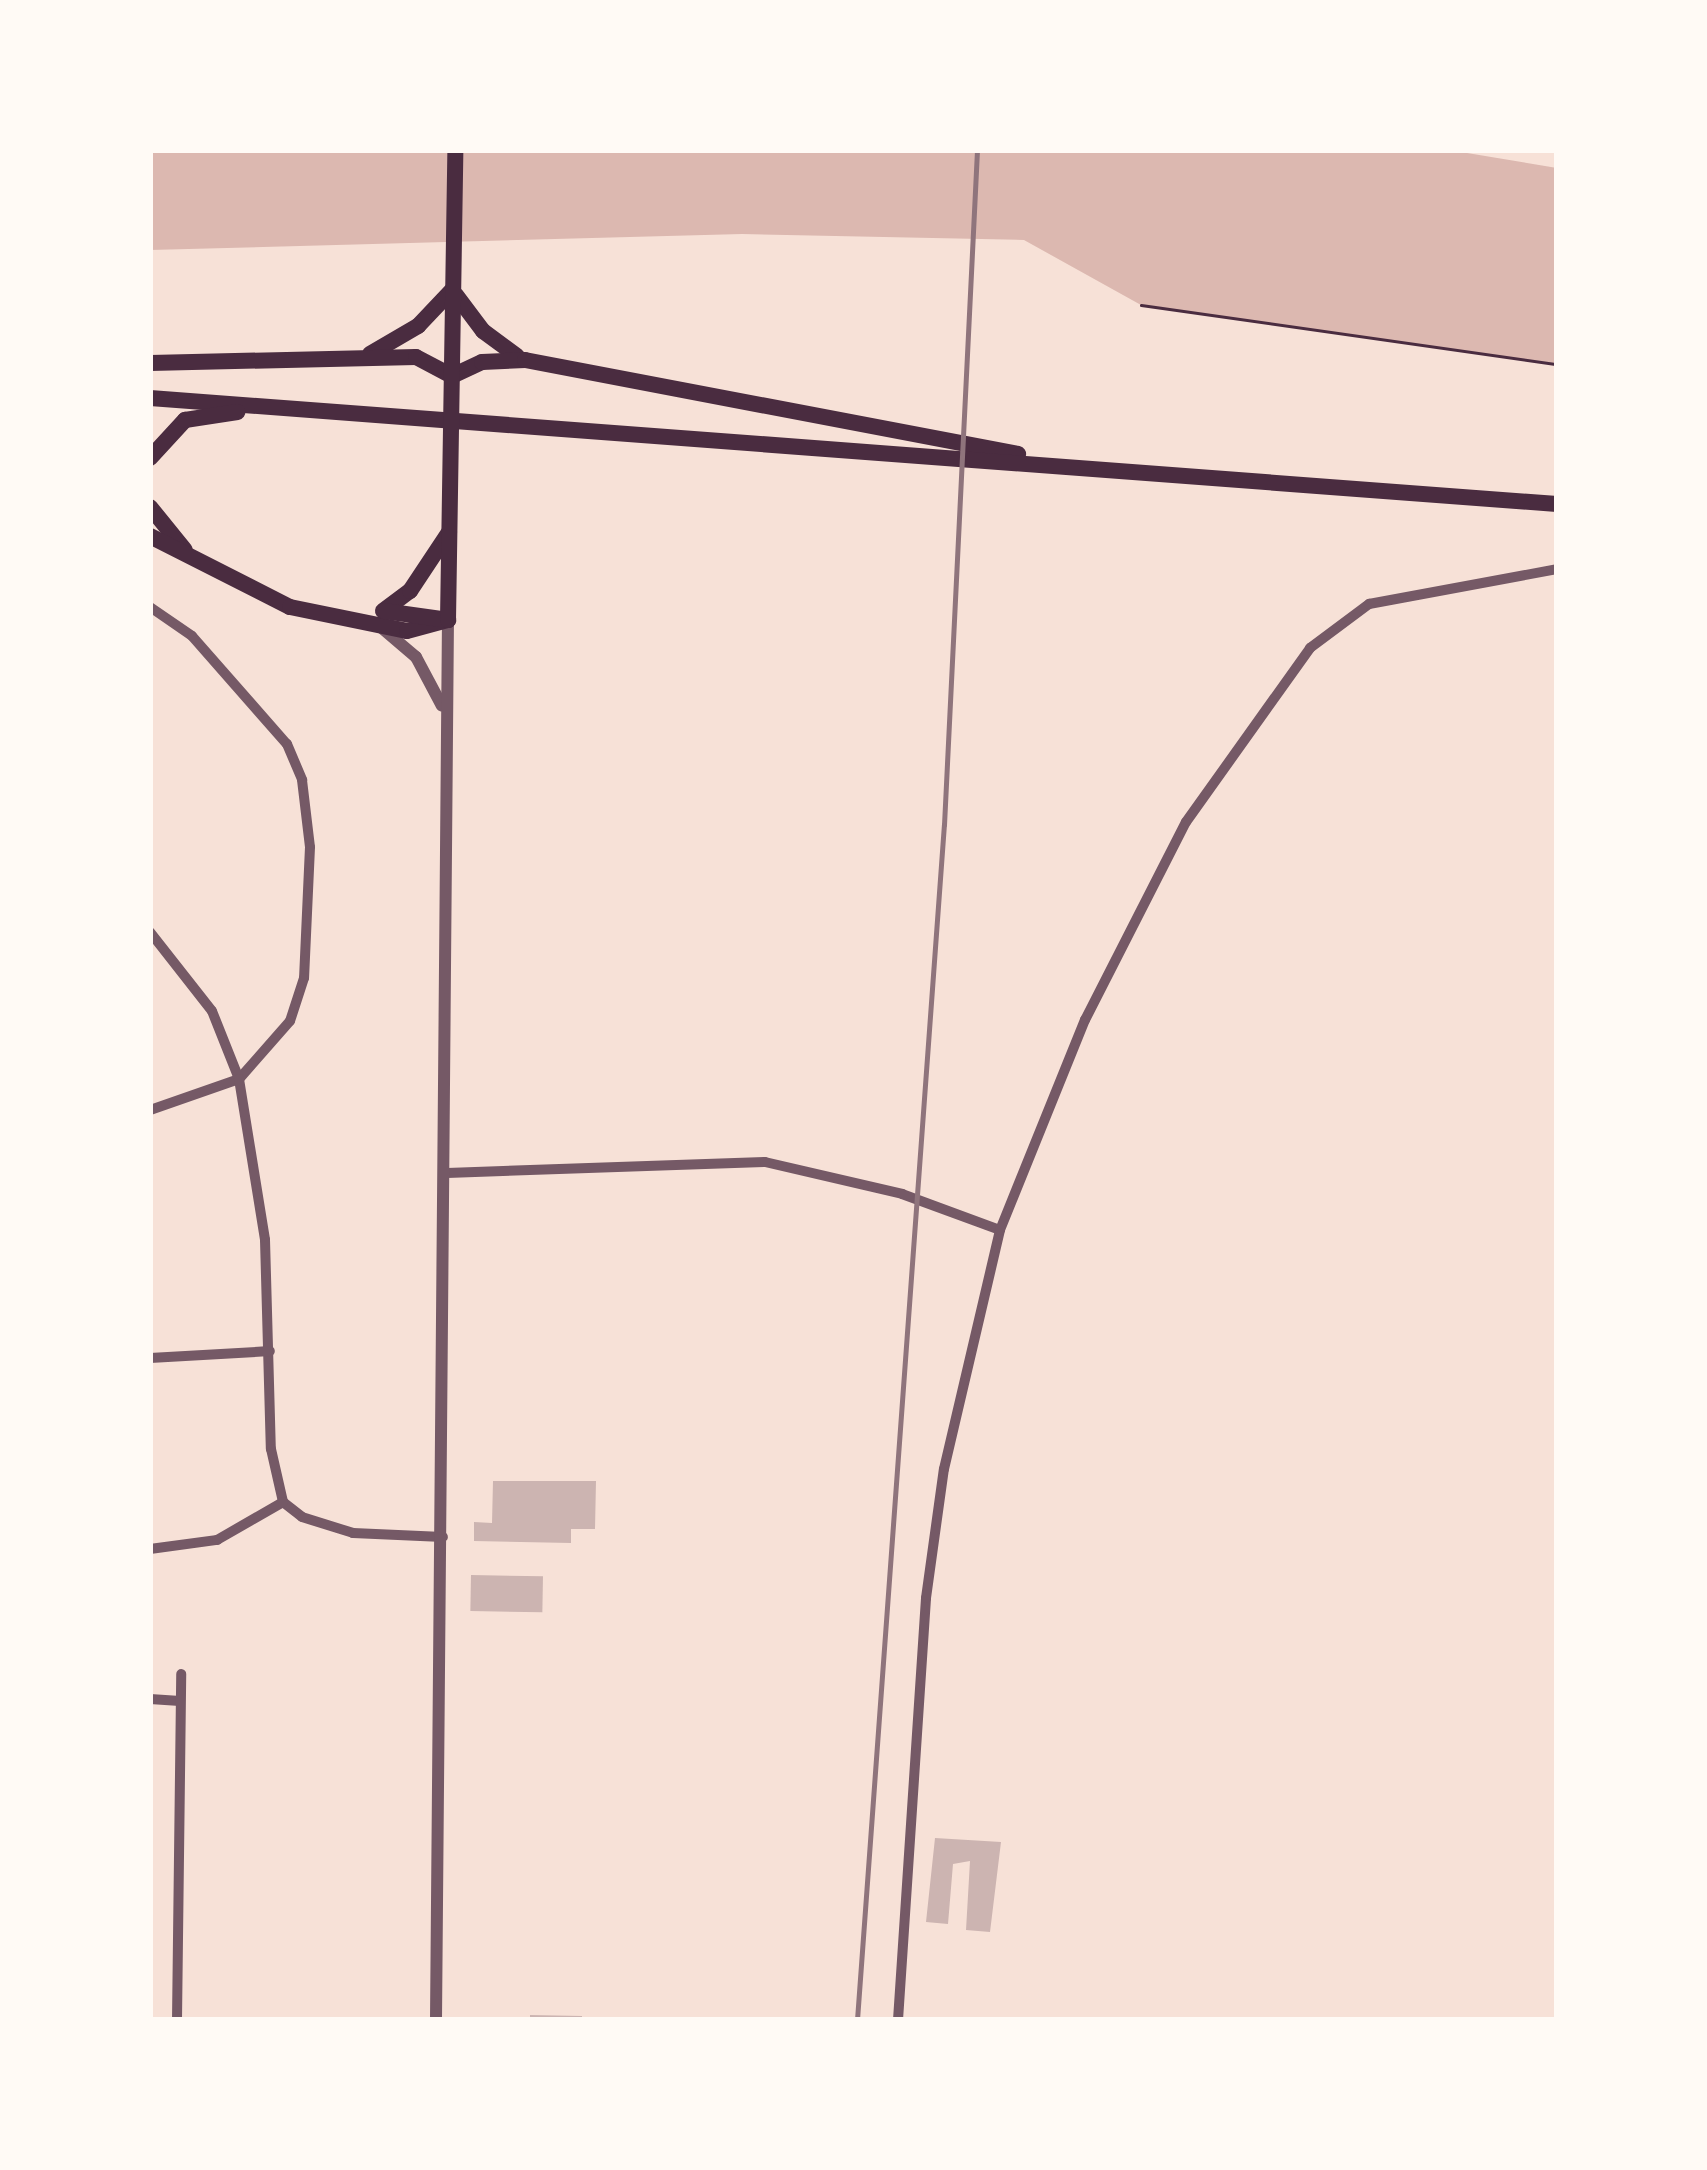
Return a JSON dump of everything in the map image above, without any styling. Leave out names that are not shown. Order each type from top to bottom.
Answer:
[{"type":"main road","points":[[150,536],[269,600],[425,631],[448,620],[455,150]]},
{"type":"main road","points":[[364,357],[405,335],[453,289]]},
{"type":"main road","points":[[453,289],[482,331],[525,360]]},
{"type":"main road","points":[[150,363],[416,357],[452,376]]},
{"type":"main road","points":[[452,376],[482,362],[525,360],[1101,470]]},
{"type":"main road","points":[[150,398],[1557,505]]},
{"type":"main road","points":[[150,458],[184,420],[296,407]]},
{"type":"main road","points":[[150,507],[203,567]]},
{"type":"main road","points":[[382,619],[410,591],[449,531]]},
{"type":"street","points":[[898,2020],[933,1536],[1000,1230],[1145,898],[1227,759],[1310,648],[1369,604],[1557,569]]},
{"type":"street","points":[[150,608],[191,636],[287,744],[302,780],[310,848],[304,978],[290,1022],[239,1079],[150,1110]]},
{"type":"street","points":[[382,619],[416,657],[446,718]]},
{"type":"street","points":[[436,2020],[447,1173],[448,620]]},
{"type":"street","points":[[150,932],[212,1011],[239,1079],[265,1240],[271,1449],[283,1502],[302,1517],[353,1533],[442,1537]]},
{"type":"street","points":[[447,1173],[764,1162],[902,1194],[1000,1230]]},
{"type":"street","points":[[150,1358],[270,1351]]},
{"type":"street","points":[[150,1550],[217,1540],[283,1502]]},
{"type":"street","points":[[177,2020],[181,1674]]},
{"type":"street","points":[[150,1699],[180,1700]]},
{"type":"path","points":[[1141,305],[1557,364]]},
{"type":"shaded area","points":[[1449,150],[1557,168],[1557,364],[1141,305],[1024,240],[742,234],[150,250],[150,152]]},
{"type":"building","points":[[493,1481],[596,1481],[595,1529],[571,1529],[571,1543],[474,1541],[474,1522],[492,1523]]},
{"type":"building","points":[[471,1575],[543,1576],[542,1612],[470,1611]]},
{"type":"building","points":[[935,1838],[1001,1842],[990,1932],[966,1930],[970,1861],[953,1864],[948,1924],[926,1922]]},
{"type":"building","points":[[530,2015],[582,2016],[582,2020],[530,2020]]},
{"type":"railway","points":[[857,2020],[944,825],[977,150]]}]
